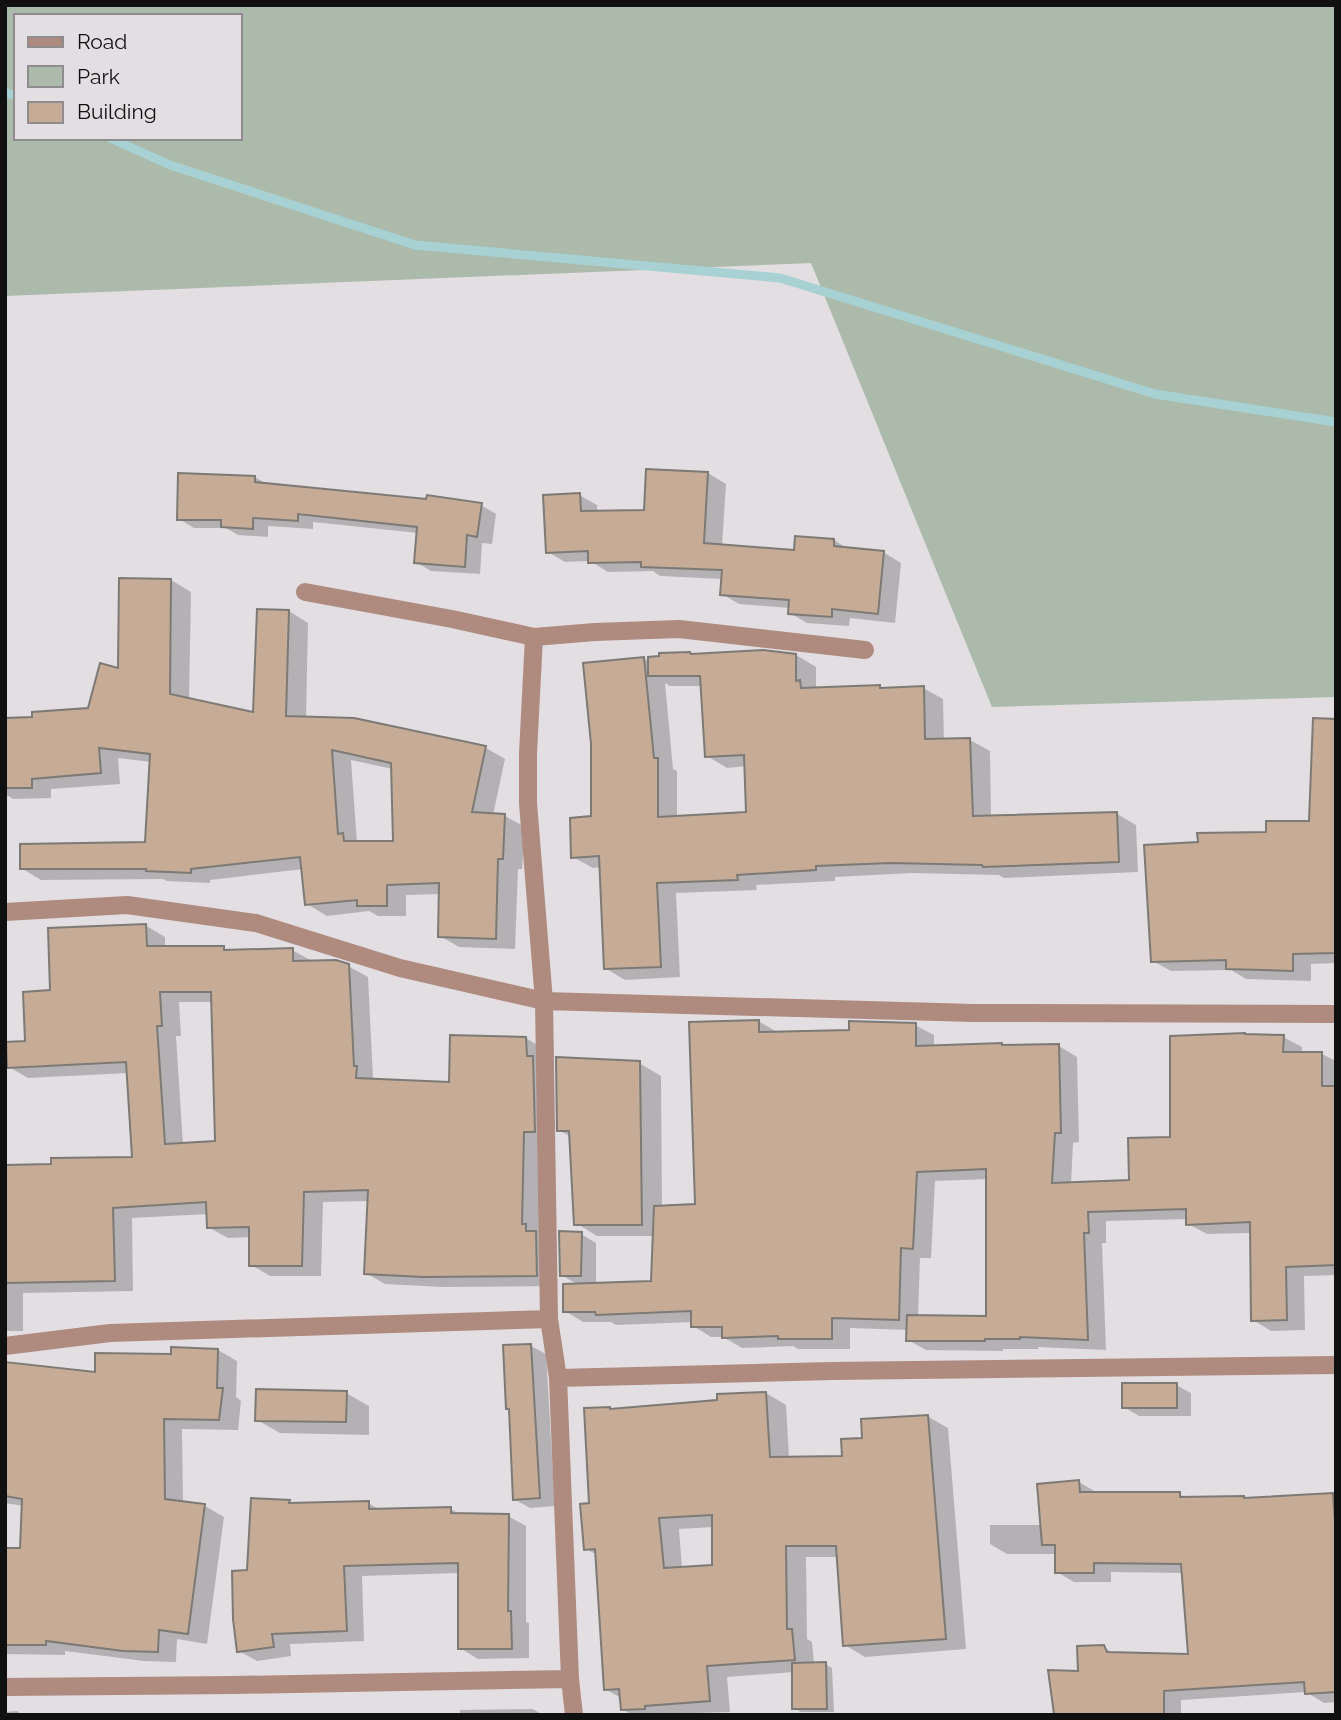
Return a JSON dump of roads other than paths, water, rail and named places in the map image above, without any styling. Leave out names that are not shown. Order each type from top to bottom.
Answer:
[{"type":"street","points":[[305,592],[534,636],[679,629],[865,650]]},
{"type":"street","points":[[534,636],[528,803],[544,1001],[549,1319],[558,1378],[570,1679],[574,1715]]},
{"type":"street","points":[[5,912],[127,905],[256,923],[400,968],[544,1001],[973,1013],[1336,1014]]},
{"type":"street","points":[[5,1346],[110,1333],[549,1319]]},
{"type":"street","points":[[558,1378],[832,1371],[1336,1365]]},
{"type":"street","points":[[5,1687],[570,1679]]},
{"type":"waterway","points":[[5,92],[14,95]]},
{"type":"waterway","points":[[114,140],[170,165],[415,245],[780,278],[1155,394],[1336,422]]}]
